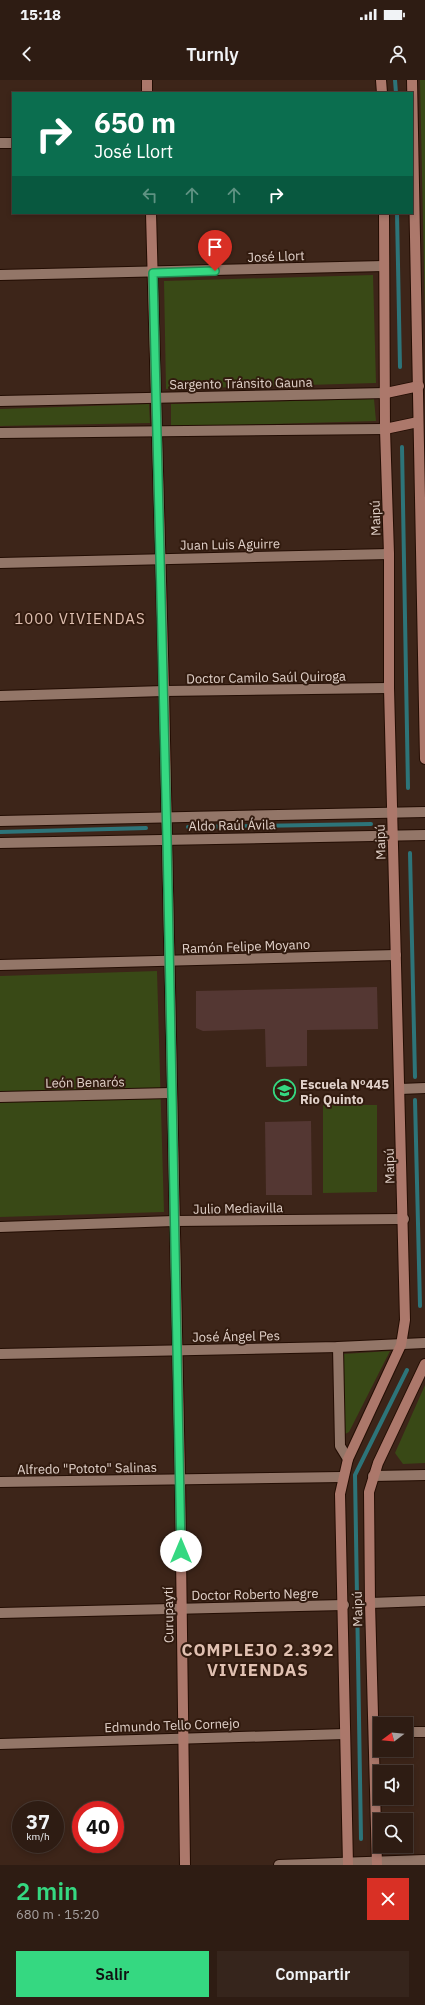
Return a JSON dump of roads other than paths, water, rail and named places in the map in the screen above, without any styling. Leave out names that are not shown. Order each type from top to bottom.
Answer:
[{"type":"street","points":[[147,80],[147,92]]},
{"type":"street","points":[[381,80],[382,92]]},
{"type":"street","points":[[412,80],[412,92]]},
{"type":"street","points":[[413,124],[419,386],[422,422],[425,759]]},
{"type":"street","points":[[0,143],[12,143]]},
{"type":"street","name":"Curupaytí","points":[[151,214],[158,431],[167,817],[176,1351],[180,1479],[185,1865]]},
{"type":"street","name":"Maipú","points":[[348,1864],[344,1605],[340,1494],[342,1477],[348,1459],[400,1345],[405,1320],[404,1219],[389,688],[389,554],[385,429],[384,214]]},
{"type":"street","name":"José Llort","points":[[0,275],[153,273],[384,266]]},
{"type":"street","points":[[386,393],[419,386]]},
{"type":"street","name":"Sargento Tránsito Gauna","points":[[0,401],[386,393]]},
{"type":"street","points":[[0,433],[385,429],[422,422]]},
{"type":"street","name":"Juan Luis Aguirre","points":[[0,563],[161,558],[389,554]]},
{"type":"street","name":"Doctor Camilo Saúl Quiroga","points":[[0,696],[164,691],[389,688]]},
{"type":"street","name":"Aldo Raúl Ávila","points":[[0,821],[425,812]]},
{"type":"street","name":"Aldo Raúl Ávila","points":[[0,844],[425,835]]},
{"type":"street","name":"Ramón Felipe Moyano","points":[[0,965],[396,955]]},
{"type":"street","points":[[400,1089],[425,1088]]},
{"type":"street","name":"León Benarós","points":[[0,1097],[171,1093]]},
{"type":"street","name":"Julio Mediavilla","points":[[0,1227],[174,1221],[404,1219]]},
{"type":"street","name":"José Ángel Pes","points":[[0,1354],[425,1344]]},
{"type":"street","points":[[338,1347],[340,1446],[348,1459]]},
{"type":"street","name":"Maipú","points":[[375,1717],[370,1603],[368,1504],[373,1476],[425,1364]]},
{"type":"street","points":[[373,1476],[425,1474]]},
{"type":"street","name":"Alfredo \"Pototo\" Salinas","points":[[0,1482],[342,1477]]},
{"type":"street","points":[[370,1603],[425,1601]]},
{"type":"street","name":"Doctor Roberto Negre","points":[[0,1614],[344,1605]]},
{"type":"street","points":[[413,1732],[425,1732]]},
{"type":"street","name":"Edmundo Tello Cornejo","points":[[0,1744],[345,1734]]},
{"type":"street","name":"Maipú","points":[[376,1757],[377,1863]]},
{"type":"street","points":[[279,1865],[348,1864],[425,1860]]},
{"type":"waterway","points":[[395,80],[396,92]]},
{"type":"waterway","points":[[397,214],[400,367]]},
{"type":"waterway","points":[[402,447],[408,788]]},
{"type":"waterway","points":[[188,827],[371,824]]},
{"type":"waterway","points":[[0,832],[146,828]]},
{"type":"waterway","points":[[410,853],[415,1077]]},
{"type":"waterway","points":[[415,1100],[420,1306]]},
{"type":"waterway","points":[[361,1839],[355,1475],[407,1370]]},
{"type":"place","name":"Escuela Nº445 Rio Quinto","points":[[285,1091]]},
{"type":"district","name":"1000 VIVIENDAS","points":[[80,619]]},
{"type":"district","name":"COMPLEJO 2.392 VIVIENDAS","points":[[258,1660]]}]
